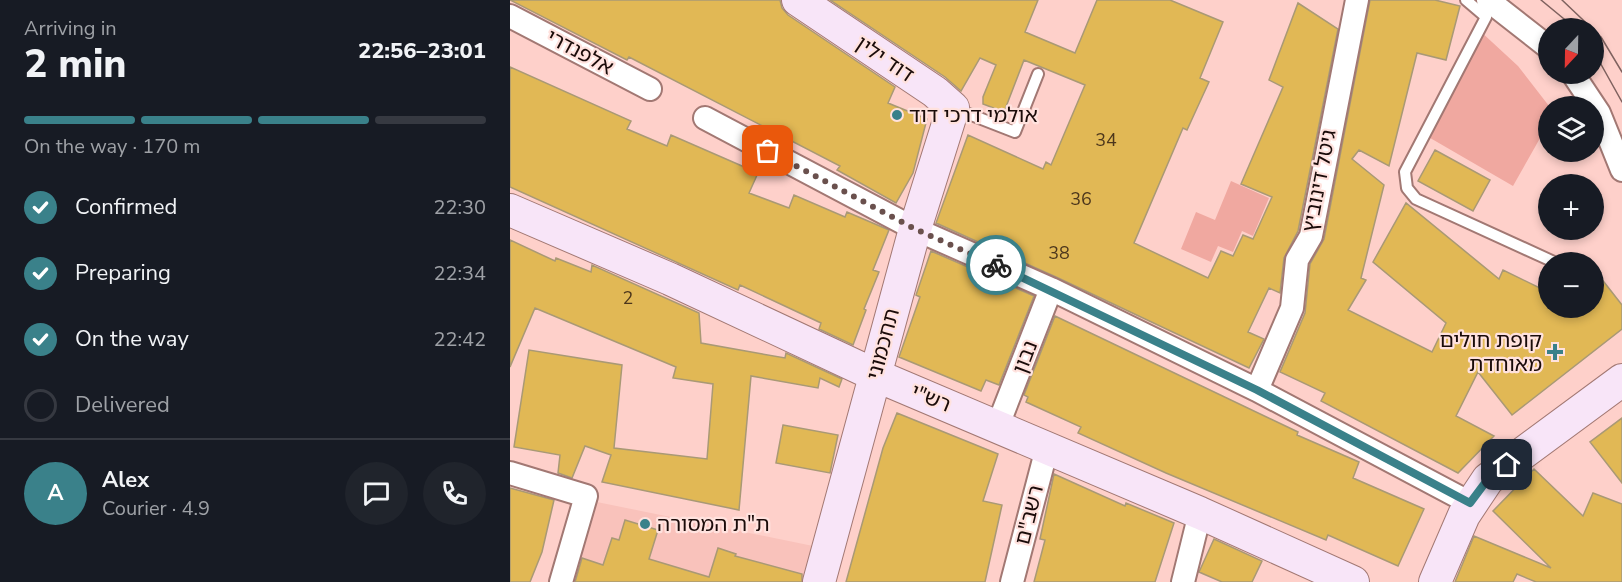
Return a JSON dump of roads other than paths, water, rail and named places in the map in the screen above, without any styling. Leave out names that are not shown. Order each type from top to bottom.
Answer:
[{"type":"street","name":"דוד ילין","points":[[798,0],[935,92],[953,108]]},
{"type":"street","name":"גיטל דינוביץ","points":[[1257,390],[1292,308],[1297,260],[1311,236],[1357,0]]},
{"type":"street","points":[[1487,9],[1538,41]]},
{"type":"street","name":"אלפנדרי","points":[[510,16],[650,89]]},
{"type":"street","points":[[1580,84],[1599,112],[1622,170]]},
{"type":"street","name":"תחכמוני","points":[[819,582],[915,229],[953,108]]},
{"type":"street","points":[[705,118],[915,229],[1051,289],[1257,390],[1470,503]]},
{"type":"street","name":"רש\"י","points":[[510,210],[670,279],[875,375],[998,425],[1353,582]]},
{"type":"street","name":"נבון","points":[[998,425],[1051,289]]},
{"type":"street","points":[[1435,582],[1470,503],[1488,479],[1622,380]]},
{"type":"street","name":"רשב\"ם","points":[[1012,582],[1047,448]]},
{"type":"street","points":[[510,473],[586,496],[561,582]]},
{"type":"street","points":[[1183,582],[1200,513]]},
{"type":"lane","points":[[1466,0],[1487,9],[1405,172],[1407,188],[1416,199],[1538,255]]},
{"type":"lane","name":"דוד ילין","points":[[953,108],[1015,132],[1038,74]]},
{"type":"tram line","points":[[1541,0],[1563,18]]},
{"type":"tram line","points":[[1562,0],[1601,37],[1622,72]]},
{"type":"tram line","points":[[1604,70],[1622,102]]},
{"type":"place","name":"אולמי דרכי דוד","points":[[897,115]]},
{"type":"place","name":"קופת חולים מאוחדת","points":[[1555,352]]},
{"type":"place","name":"ת\"ת המסורה","points":[[645,524]]}]
